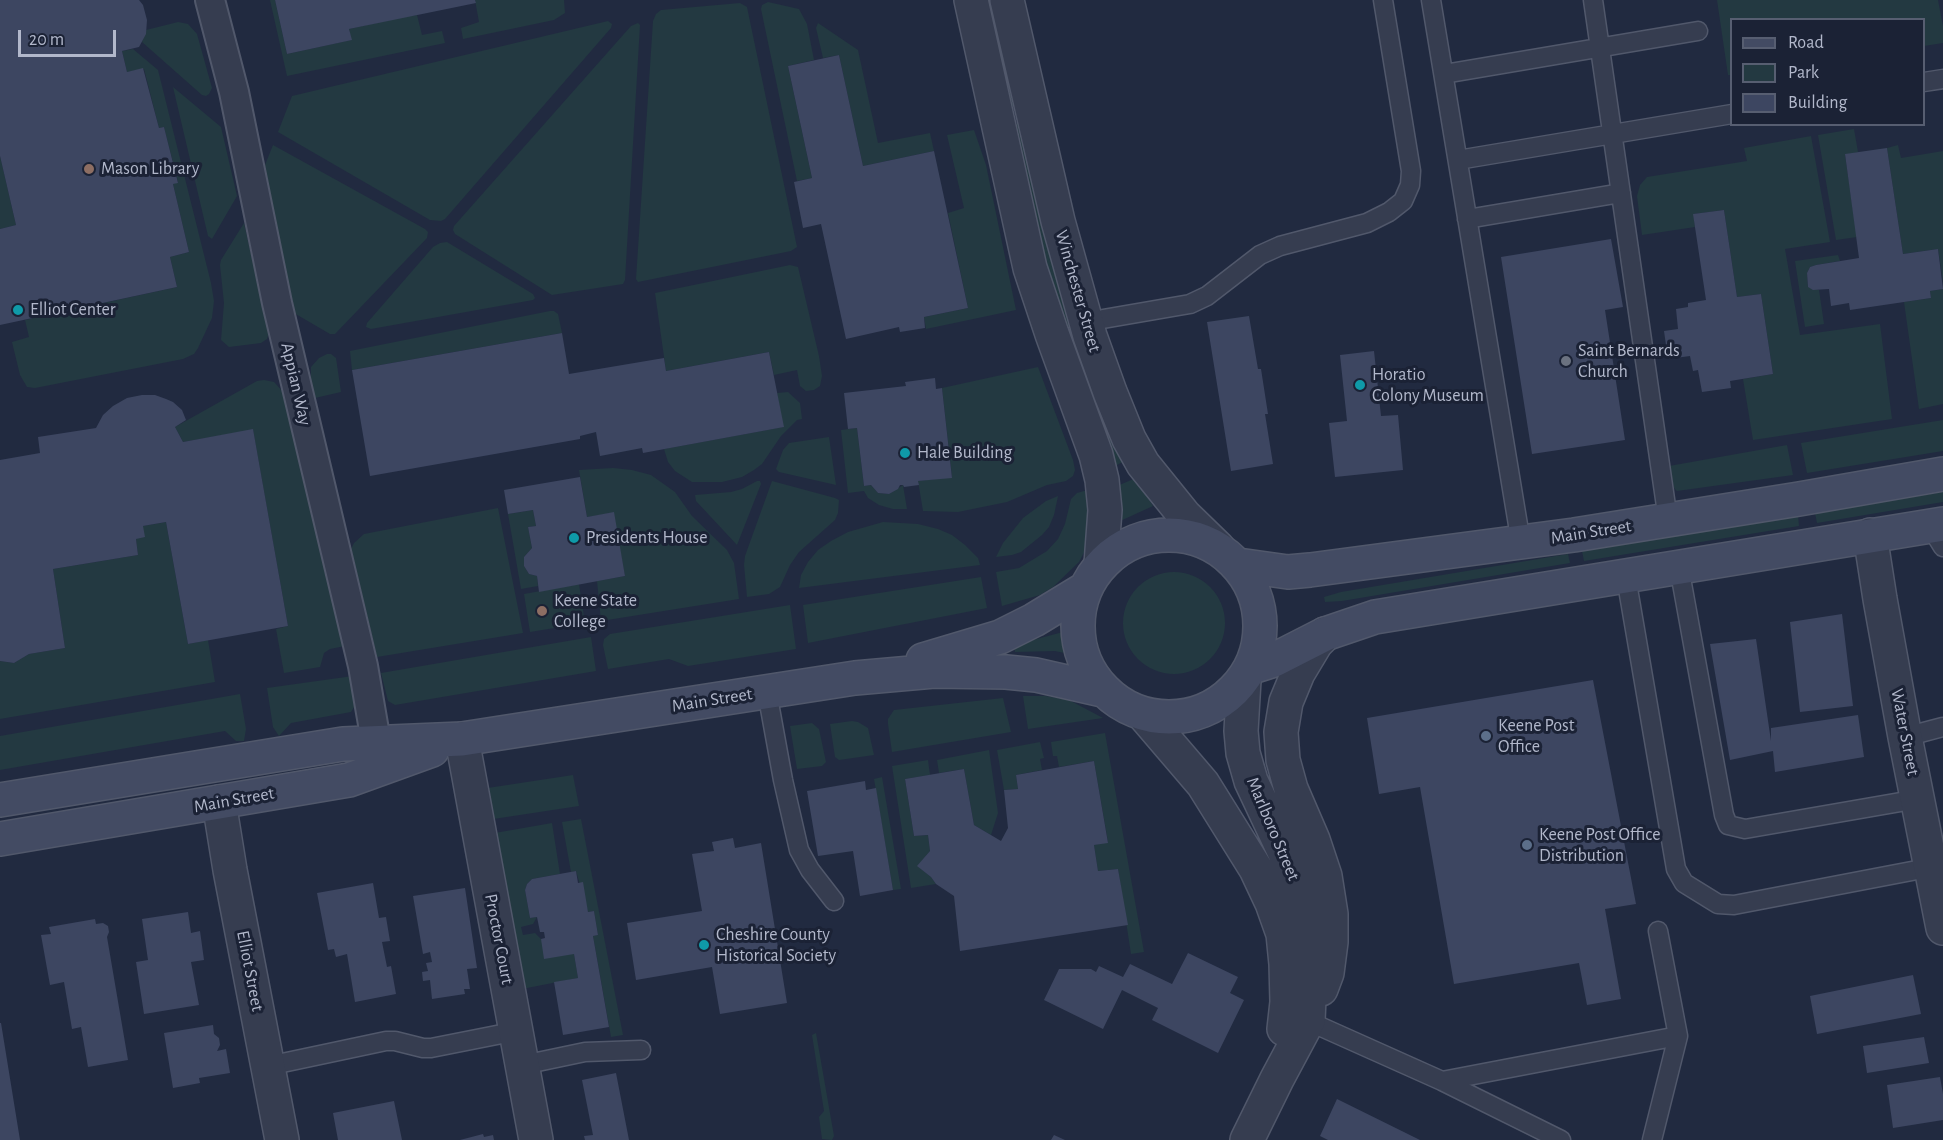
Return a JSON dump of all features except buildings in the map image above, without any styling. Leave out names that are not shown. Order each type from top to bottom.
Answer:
[{"type":"main road","name":"Main Street","points":[[1228,557],[1288,572],[1521,543],[1943,474]]},
{"type":"main road","points":[[1248,673],[1325,634],[1385,615],[1870,535],[1939,533]]},
{"type":"main road","points":[[1169,534],[1195,538],[1228,557],[1253,589],[1260,617],[1258,645],[1248,673],[1232,694],[1196,714],[1170,718],[1144,715],[1120,705],[1102,690],[1086,668],[1078,642],[1078,615],[1093,576],[1121,548],[1144,537],[1169,534]]},
{"type":"main road","name":"Main Street","points":[[855,678],[1000,637],[1034,620],[1093,576]]},
{"type":"main road","name":"Main Street","points":[[0,839],[349,780],[378,756],[462,739],[855,678],[934,671],[972,671],[1036,675],[1102,690]]},
{"type":"main road","name":"Main Street","points":[[0,800],[343,744],[378,756]]},
{"type":"street","name":"Appian Way","points":[[210,0],[234,92],[277,303],[363,666],[378,756]]},
{"type":"street","name":"Winchester Street","points":[[971,0],[1030,268],[1098,463],[1105,510],[1093,576]]},
{"type":"street","name":"Winchester Street","points":[[1007,0],[1058,221],[1090,336],[1110,392],[1129,439],[1143,464],[1185,516],[1228,557]]},
{"type":"street","name":"Water Street","points":[[1870,535],[1905,737],[1918,799],[1937,866],[1943,928]]},
{"type":"street","points":[[1308,1021],[1327,973],[1331,942],[1331,914],[1325,876],[1313,840],[1291,789],[1283,760],[1281,732],[1286,702],[1298,673],[1316,643],[1325,634]]},
{"type":"street","name":"Marlboro Street","points":[[1247,1140],[1308,1021],[1310,974],[1302,906],[1291,866],[1251,781],[1245,760],[1241,731],[1248,673]]},
{"type":"street","name":"Marlboro Street","points":[[1144,715],[1203,784],[1256,869],[1272,903],[1283,934],[1287,1002],[1277,1079]]},
{"type":"street","name":"Proctor Court","points":[[462,739],[537,1140]]},
{"type":"street","name":"Elliot Street","points":[[219,802],[282,1140]]},
{"type":"lane","points":[[1103,319],[1191,304],[1207,296],[1260,255],[1280,246],[1367,223],[1389,212],[1402,201],[1410,185],[1411,171],[1383,0]]},
{"type":"lane","points":[[1431,0],[1521,543]]},
{"type":"lane","points":[[1593,0],[1668,520]]},
{"type":"lane","points":[[1444,74],[1698,31]]},
{"type":"lane","points":[[1925,82],[1943,79]]},
{"type":"lane","points":[[1458,160],[1730,114]]},
{"type":"lane","points":[[1467,219],[1621,194]]},
{"type":"lane","points":[[1679,567],[1724,814],[1728,825],[1745,829],[1918,799]]},
{"type":"lane","points":[[1626,577],[1676,869],[1684,883],[1718,904],[1734,905],[1937,866]]},
{"type":"lane","points":[[767,692],[799,850],[810,870],[834,901]]},
{"type":"lane","points":[[1905,737],[1943,727]]},
{"type":"lane","points":[[1652,1140],[1678,1036],[1658,931]]},
{"type":"lane","points":[[1308,1021],[1442,1081],[1561,1140]]},
{"type":"lane","points":[[268,1066],[386,1041],[431,1048],[517,1031]]},
{"type":"lane","points":[[1442,1081],[1678,1036]]},
{"type":"lane","points":[[523,1065],[585,1052],[641,1050]]},
{"type":"green space","points":[[270,0],[275,0],[287,54],[351,40],[349,29],[411,15],[417,15],[422,35],[442,31],[445,43],[287,76]]},
{"type":"green space","points":[[475,0],[564,0],[565,13],[554,20],[463,39],[461,28],[479,22]]},
{"type":"green space","points":[[1717,0],[1938,0],[1943,26],[1943,43],[1925,46],[1925,18],[1730,18],[1730,75],[1728,75]]},
{"type":"green space","points":[[768,2],[799,9],[807,24],[814,60],[788,66],[812,178],[797,181],[761,9],[762,5]]},
{"type":"green space","points":[[740,3],[747,7],[797,247],[791,251],[638,282],[636,279],[653,21],[661,10]]},
{"type":"green space","points":[[608,21],[612,24],[611,28],[441,221],[430,220],[278,132],[292,96]]},
{"type":"green space","points":[[178,22],[188,24],[197,34],[212,88],[206,96],[202,95],[142,42],[146,30]]},
{"type":"green space","points":[[638,23],[640,25],[625,280],[623,284],[552,295],[455,234],[454,226],[631,26]]},
{"type":"green space","points":[[818,23],[858,50],[878,143],[930,133],[934,151],[863,166],[839,55],[823,58],[816,28]]},
{"type":"green space","points":[[1001,25],[1018,105],[1004,109],[986,29]]},
{"type":"green space","points":[[133,49],[158,70],[211,283],[214,301],[212,318],[194,354],[183,359],[35,388],[27,387],[20,375],[12,342],[29,337],[25,320],[177,287],[170,257],[189,252],[173,184],[178,182],[164,127],[159,128],[144,69],[127,72],[122,51]]},
{"type":"green space","points":[[173,87],[221,127],[237,196],[212,239],[208,236]]},
{"type":"green space","points":[[1020,123],[1124,461],[1112,468],[1069,353],[1008,126]]},
{"type":"green space","points":[[1854,129],[1858,152],[1845,155],[1857,237],[1836,240],[1818,135]]},
{"type":"green space","points":[[974,130],[986,165],[1016,310],[926,329],[924,317],[968,308],[948,213],[964,208],[947,135]]},
{"type":"green space","points":[[1811,136],[1830,242],[1785,249],[1800,335],[1880,324],[1892,419],[1753,440],[1743,379],[1773,374],[1761,294],[1737,297],[1724,210],[1694,214],[1695,227],[1642,235],[1637,196],[1640,185],[1647,177],[1747,161],[1744,148]]},
{"type":"green space","points":[[273,145],[428,232],[427,238],[335,334],[330,334],[294,313],[266,197],[265,165]]},
{"type":"green space","points":[[1898,145],[1901,158],[1943,151],[1943,282],[1938,249],[1903,254],[1887,148]]},
{"type":"green space","points":[[0,156],[16,225],[0,229]]},
{"type":"green space","points":[[244,223],[269,332],[267,339],[261,343],[229,347],[221,340],[224,303],[220,265]]},
{"type":"green space","points":[[447,242],[533,294],[535,298],[371,329],[366,327],[367,323],[433,247]]},
{"type":"green space","points":[[1838,255],[1840,261],[1810,267],[1807,273],[1808,287],[1819,290],[1824,324],[1805,327],[1795,261]]},
{"type":"green space","points":[[790,265],[798,267],[819,356],[822,376],[820,386],[806,391],[800,386],[797,370],[774,375],[769,352],[666,371],[655,293]]},
{"type":"green space","points":[[1943,289],[1943,404],[1919,409],[1904,302],[1931,298],[1930,291]]},
{"type":"green space","points":[[550,311],[558,314],[562,333],[352,370],[350,351]]},
{"type":"green space","points":[[327,354],[336,358],[341,392],[315,398],[311,367],[319,358]]},
{"type":"green space","points":[[1038,367],[1073,460],[1075,470],[1073,476],[1066,481],[1047,485],[1007,502],[958,512],[923,511],[918,481],[952,477],[942,388]]},
{"type":"green space","points":[[257,381],[274,382],[284,393],[345,646],[330,649],[324,653],[320,667],[284,673],[276,629],[288,626],[253,430],[183,442],[175,427]]},
{"type":"green space","points":[[788,392],[800,403],[802,419],[797,420],[781,436],[762,464],[742,477],[722,482],[692,482],[675,471],[668,462],[664,449],[783,427],[777,393]]},
{"type":"green space","points":[[1943,420],[1943,451],[1807,473],[1801,443]]},
{"type":"green space","points":[[857,428],[864,486],[871,485],[878,493],[889,494],[903,485],[907,509],[893,509],[879,505],[868,498],[864,491],[848,493],[841,430]]},
{"type":"green space","points":[[829,437],[836,485],[779,472],[776,469],[783,450],[789,443]]},
{"type":"green space","points":[[1787,445],[1793,475],[1677,491],[1674,488],[1669,466]]},
{"type":"green space","points":[[613,468],[651,475],[675,492],[692,516],[727,550],[734,563],[739,599],[601,621],[597,581],[625,576],[613,513],[587,517],[579,470]]},
{"type":"green space","points":[[1136,478],[1153,506],[1118,522],[1117,486]]},
{"type":"green space","points":[[757,481],[761,484],[737,545],[696,501],[695,495],[731,492]]},
{"type":"green space","points":[[772,481],[835,498],[839,500],[838,513],[835,520],[799,552],[780,587],[769,594],[747,597],[745,556]]},
{"type":"green space","points":[[1093,491],[1089,543],[1079,562],[1053,587],[1040,595],[1002,606],[996,572],[1019,568],[1047,551],[1058,539],[1065,524],[1071,499],[1077,493]]},
{"type":"green space","points":[[1943,492],[1943,502],[1817,523],[1815,513]]},
{"type":"green space","points":[[1058,496],[1054,515],[1049,527],[1042,535],[1021,552],[996,557],[1003,543],[1023,518],[1046,501]]},
{"type":"green space","points":[[498,508],[523,633],[377,657],[351,549],[354,543],[364,534]]},
{"type":"green space","points":[[533,510],[536,526],[528,527],[532,548],[524,557],[524,566],[529,574],[537,576],[538,586],[521,589],[508,514]]},
{"type":"green space","points":[[1798,515],[1799,526],[1584,561],[1582,551]]},
{"type":"green space","points":[[166,522],[188,644],[208,640],[215,682],[0,719],[0,661],[14,663],[29,654],[65,648],[53,569],[138,555],[136,539],[143,526]]},
{"type":"green space","points":[[883,522],[918,524],[952,535],[978,558],[980,565],[799,588],[801,575],[818,550],[848,532]]},
{"type":"green space","points":[[1568,554],[1570,563],[1342,601],[1325,602],[1324,597],[1341,592]]},
{"type":"green space","points":[[1174,572],[1194,576],[1210,587],[1221,603],[1225,623],[1221,643],[1210,659],[1194,670],[1174,674],[1154,670],[1138,659],[1127,643],[1123,623],[1127,603],[1138,587],[1154,576]]},
{"type":"green space","points":[[981,577],[987,608],[808,643],[803,605]]},
{"type":"green space","points":[[579,584],[585,623],[530,632],[524,594]]},
{"type":"green space","points":[[790,605],[796,649],[688,666],[669,659],[608,669],[603,645],[604,639],[610,634]]},
{"type":"green space","points":[[1063,632],[1068,635],[1074,655],[1055,651],[1015,652],[1014,645]]},
{"type":"green space","points":[[591,637],[596,671],[395,705],[388,701],[381,673]]},
{"type":"green space","points":[[353,676],[358,701],[351,712],[291,723],[279,736],[273,727],[267,688]]},
{"type":"green space","points":[[240,694],[246,729],[244,741],[236,741],[225,731],[0,770],[0,736]]},
{"type":"green space","points":[[1023,696],[1045,696],[1069,700],[1103,718],[1028,729]]},
{"type":"green space","points":[[1003,698],[1011,732],[892,752],[888,719],[894,710]]},
{"type":"green space","points":[[852,721],[868,728],[874,755],[839,760],[835,757],[830,724]]},
{"type":"green space","points":[[812,723],[819,729],[826,762],[822,766],[797,769],[790,726]]},
{"type":"green space","points":[[1105,733],[1144,952],[1131,954],[1118,869],[1098,871],[1094,845],[1108,842],[1094,761],[1059,767],[1057,756],[1053,756],[1051,742]]},
{"type":"green space","points":[[1040,742],[1044,758],[1040,759],[1042,770],[1016,775],[1018,789],[1004,790],[997,750]]},
{"type":"green space","points":[[989,750],[998,813],[991,835],[974,825],[964,769],[939,773],[937,760]]},
{"type":"green space","points":[[928,760],[930,775],[905,779],[914,836],[928,835],[930,851],[918,866],[936,884],[911,888],[892,766]]},
{"type":"green space","points":[[573,775],[579,806],[487,820],[481,789]]},
{"type":"green space","points":[[882,777],[901,889],[893,890],[874,779]]},
{"type":"green space","points":[[581,819],[623,1035],[611,1037],[593,936],[598,935],[594,911],[588,912],[576,871],[571,872],[562,822]]},
{"type":"green space","points":[[552,823],[560,874],[532,879],[527,884],[525,890],[530,918],[537,917],[533,924],[521,927],[523,935],[535,933],[541,939],[574,954],[578,978],[522,989],[489,834]]},
{"type":"green space","points":[[816,1033],[834,1136],[832,1140],[822,1139],[819,1117],[824,1111],[812,1035]]},
{"type":"place","name":"Mason Library","points":[[89,169]]},
{"type":"place","name":"Elliot Center","points":[[18,310]]},
{"type":"place","name":"Saint Bernards Church","points":[[1566,361]]},
{"type":"place","name":"Horatio Colony Museum","points":[[1360,385]]},
{"type":"place","name":"Hale Building","points":[[905,453]]},
{"type":"place","name":"Presidents House","points":[[574,538]]},
{"type":"place","name":"Keene State College","points":[[542,611]]},
{"type":"place","name":"Keene Post Office","points":[[1486,736]]},
{"type":"place","name":"Keene Post Office Distribution","points":[[1527,845]]},
{"type":"place","name":"Cheshire County Historical Society","points":[[704,945]]}]
